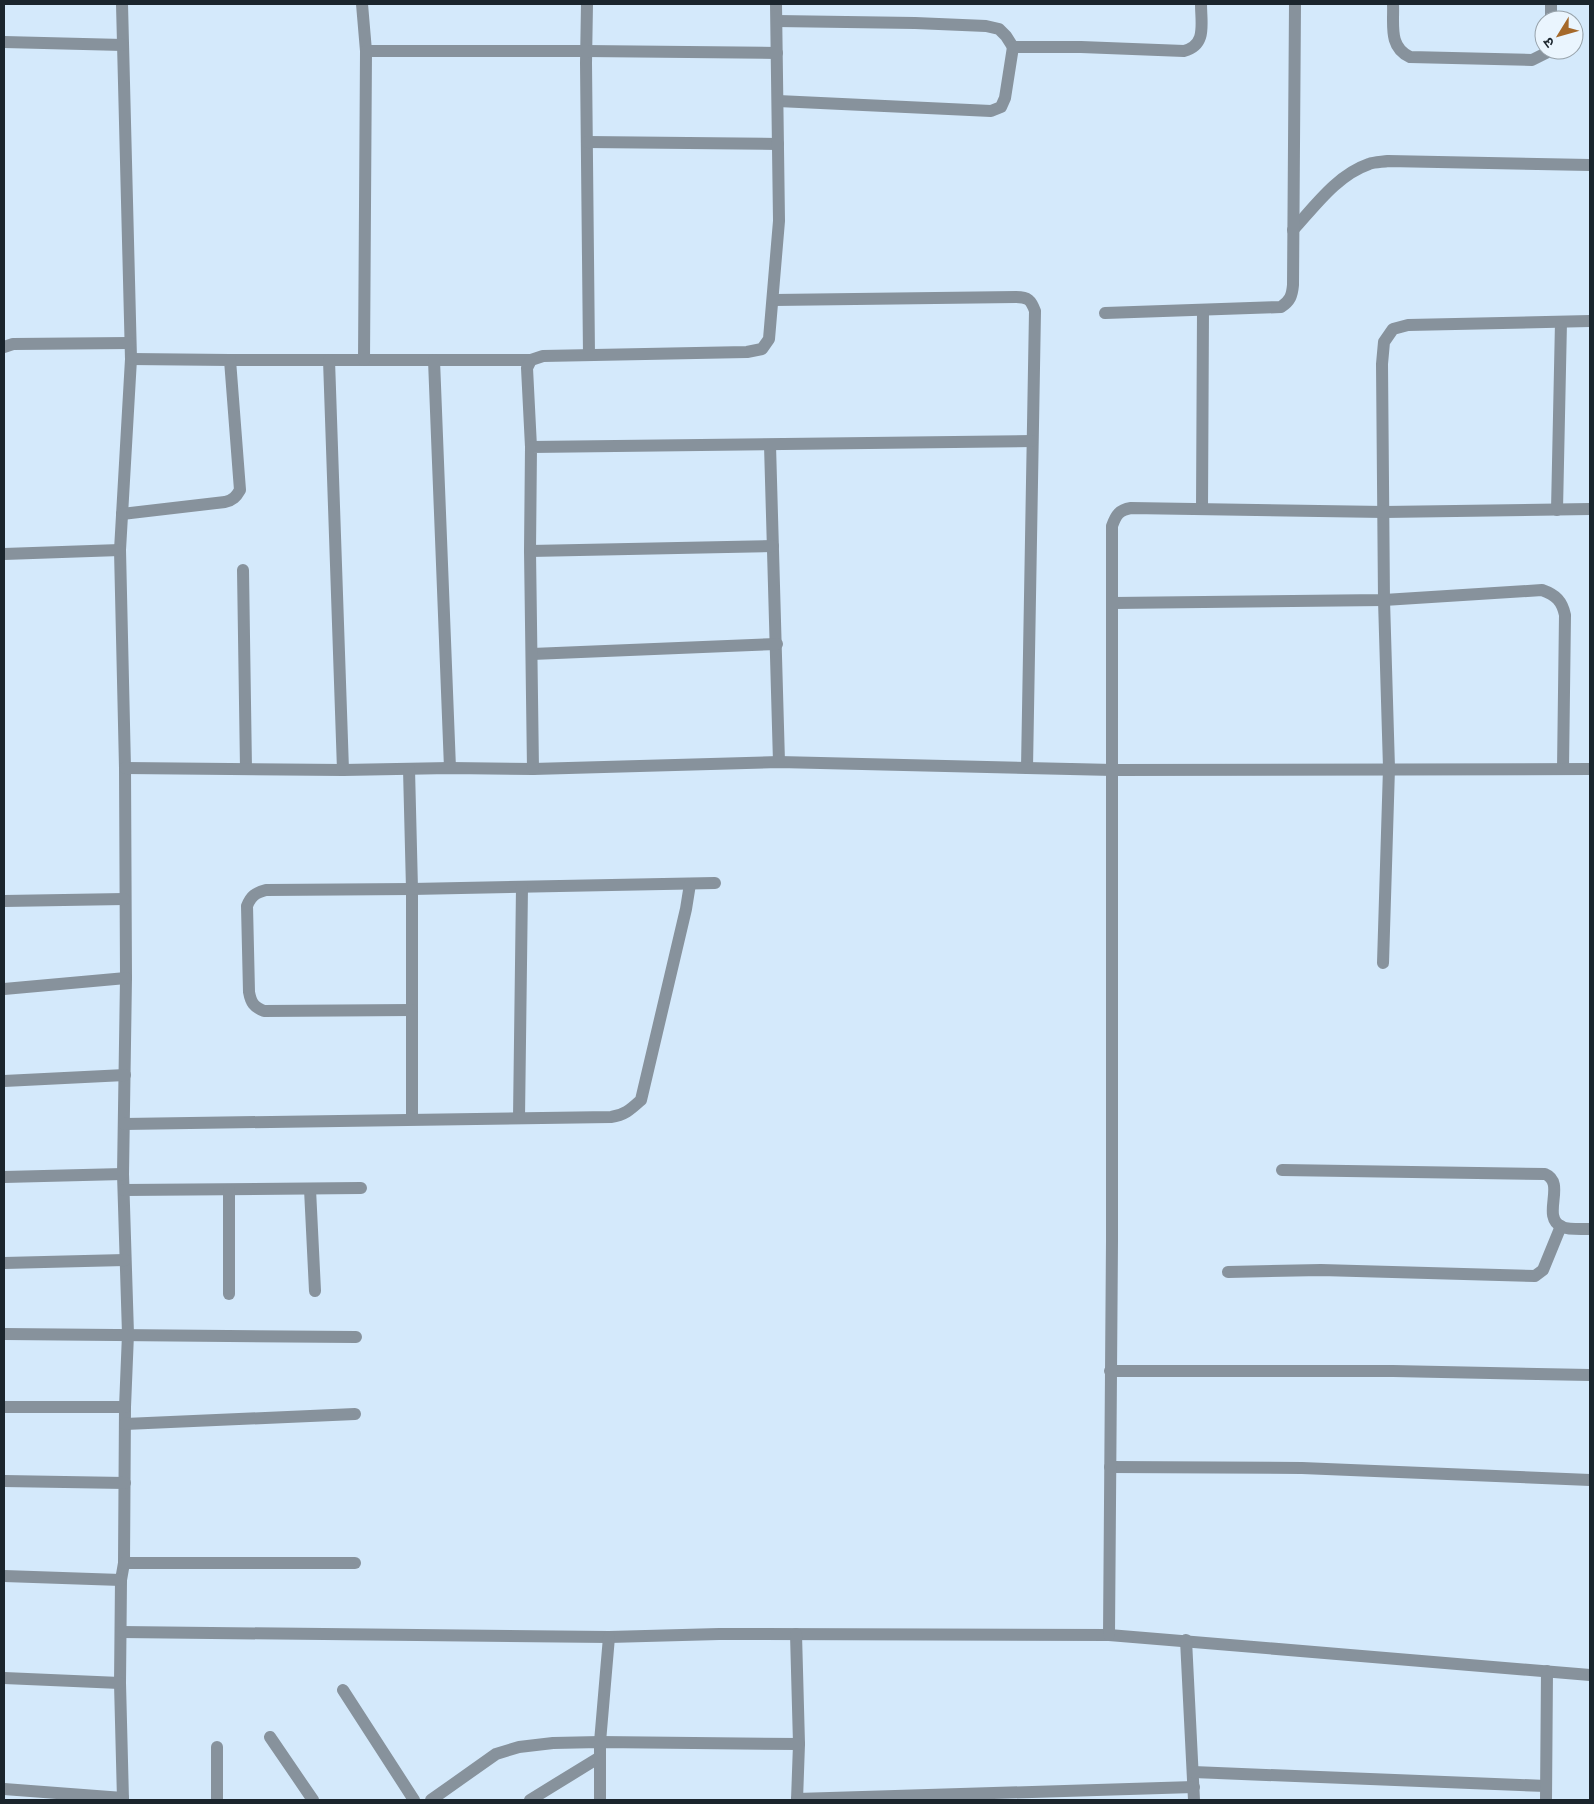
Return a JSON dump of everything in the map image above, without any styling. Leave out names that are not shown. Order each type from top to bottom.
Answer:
[{"type":"street","points":[[4,1789],[123,1799],[120,1683],[121,1580],[124,1562],[125,1407],[128,1334],[123,1174],[126,978],[124,899],[125,768],[120,550],[131,359],[122,4]]},
{"type":"street","points":[[362,4],[366,51],[364,360]]},
{"type":"street","points":[[587,4],[589,355]]},
{"type":"street","points":[[131,359],[531,360],[543,356],[747,352],[762,349],[769,339],[774,300],[779,221],[776,4]]},
{"type":"street","points":[[1013,47],[1081,47],[1184,51],[1194,48],[1200,42],[1201,4]]},
{"type":"street","points":[[1105,312],[1281,307],[1288,302],[1292,295],[1293,285],[1295,4]]},
{"type":"street","points":[[1393,4],[1396,44],[1401,52],[1410,56],[1534,59]]},
{"type":"street","points":[[777,21],[986,26],[999,29],[1013,47],[1006,98],[1002,107],[991,111],[778,102]]},
{"type":"street","points":[[4,42],[123,45]]},
{"type":"street","points":[[366,51],[777,53]]},
{"type":"street","points":[[587,142],[778,144]]},
{"type":"street","points":[[1293,230],[1322,198],[1348,174],[1369,164],[1388,161],[1590,166]]},
{"type":"street","points":[[774,300],[1025,297],[1031,301],[1035,311],[1027,768]]},
{"type":"street","points":[[1202,509],[1203,310]]},
{"type":"street","points":[[1383,963],[1389,768],[1384,600],[1382,364],[1384,342],[1393,329],[1408,325],[1590,321]]},
{"type":"street","points":[[1557,510],[1561,322]]},
{"type":"street","points":[[4,347],[13,344],[130,343]]},
{"type":"street","points":[[122,514],[226,502],[232,501],[237,496],[240,490],[230,360]]},
{"type":"street","points":[[329,360],[343,770]]},
{"type":"street","points":[[434,360],[450,768]]},
{"type":"street","points":[[531,360],[527,368],[531,447],[530,551],[533,769]]},
{"type":"street","points":[[531,447],[1032,441]]},
{"type":"street","points":[[770,445],[779,762]]},
{"type":"street","points":[[1109,1635],[1113,770],[1112,526],[1116,515],[1123,510],[1131,508],[1384,512],[1590,509]]},
{"type":"street","points":[[530,551],[773,546]]},
{"type":"street","points":[[4,554],[120,550]]},
{"type":"street","points":[[243,570],[246,769]]},
{"type":"street","points":[[1113,603],[1384,600],[1542,590],[1554,594],[1563,604],[1565,615],[1563,769]]},
{"type":"street","points":[[532,654],[777,644]]},
{"type":"street","points":[[125,768],[533,769],[779,762],[1113,770],[1590,769]]},
{"type":"street","points":[[409,769],[412,889],[412,1119]]},
{"type":"street","points":[[412,1010],[264,1011],[256,1008],[251,1002],[249,992],[247,906],[250,897],[266,890],[714,883]]},
{"type":"street","points":[[124,1124],[611,1117],[622,1115],[631,1110],[641,1100],[686,909],[690,884]]},
{"type":"street","points":[[519,1118],[522,887]]},
{"type":"street","points":[[4,901],[124,899]]},
{"type":"street","points":[[4,989],[126,978]]},
{"type":"street","points":[[4,1082],[125,1075]]},
{"type":"street","points":[[1282,1170],[1545,1174],[1552,1177],[1555,1183],[1554,1220],[1561,1226],[1568,1228],[1590,1229]]},
{"type":"street","points":[[4,1177],[123,1174]]},
{"type":"street","points":[[124,1190],[361,1188]]},
{"type":"street","points":[[310,1189],[314,1291]]},
{"type":"street","points":[[229,1190],[229,1294]]},
{"type":"street","points":[[1228,1272],[1321,1270],[1534,1276],[1543,1270],[1561,1226]]},
{"type":"street","points":[[4,1263],[125,1260]]},
{"type":"street","points":[[4,1334],[356,1337]]},
{"type":"street","points":[[1110,1372],[1393,1370],[1590,1375]]},
{"type":"street","points":[[4,1407],[125,1407]]},
{"type":"street","points":[[126,1424],[355,1414]]},
{"type":"street","points":[[1110,1466],[1302,1468],[1590,1480]]},
{"type":"street","points":[[4,1480],[125,1483]]},
{"type":"street","points":[[124,1562],[356,1563]]},
{"type":"street","points":[[4,1576],[121,1580]]},
{"type":"street","points":[[121,1632],[609,1637],[796,1634],[1109,1635],[1590,1675]]},
{"type":"street","points":[[796,1634],[799,1744],[798,1800],[1194,1787]]},
{"type":"street","points":[[600,1800],[600,1742],[609,1637]]},
{"type":"street","points":[[1186,1640],[1194,1800]]},
{"type":"street","points":[[1546,1800],[1547,1671]]},
{"type":"street","points":[[4,1678],[120,1683]]},
{"type":"street","points":[[343,1690],[414,1800]]},
{"type":"street","points":[[270,1737],[313,1800]]},
{"type":"street","points":[[431,1800],[496,1754],[528,1746],[553,1743],[600,1742],[799,1744]]},
{"type":"street","points":[[217,1747],[218,1800]]},
{"type":"street","points":[[530,1800],[600,1756]]},
{"type":"street","points":[[1193,1772],[1546,1786]]}]
